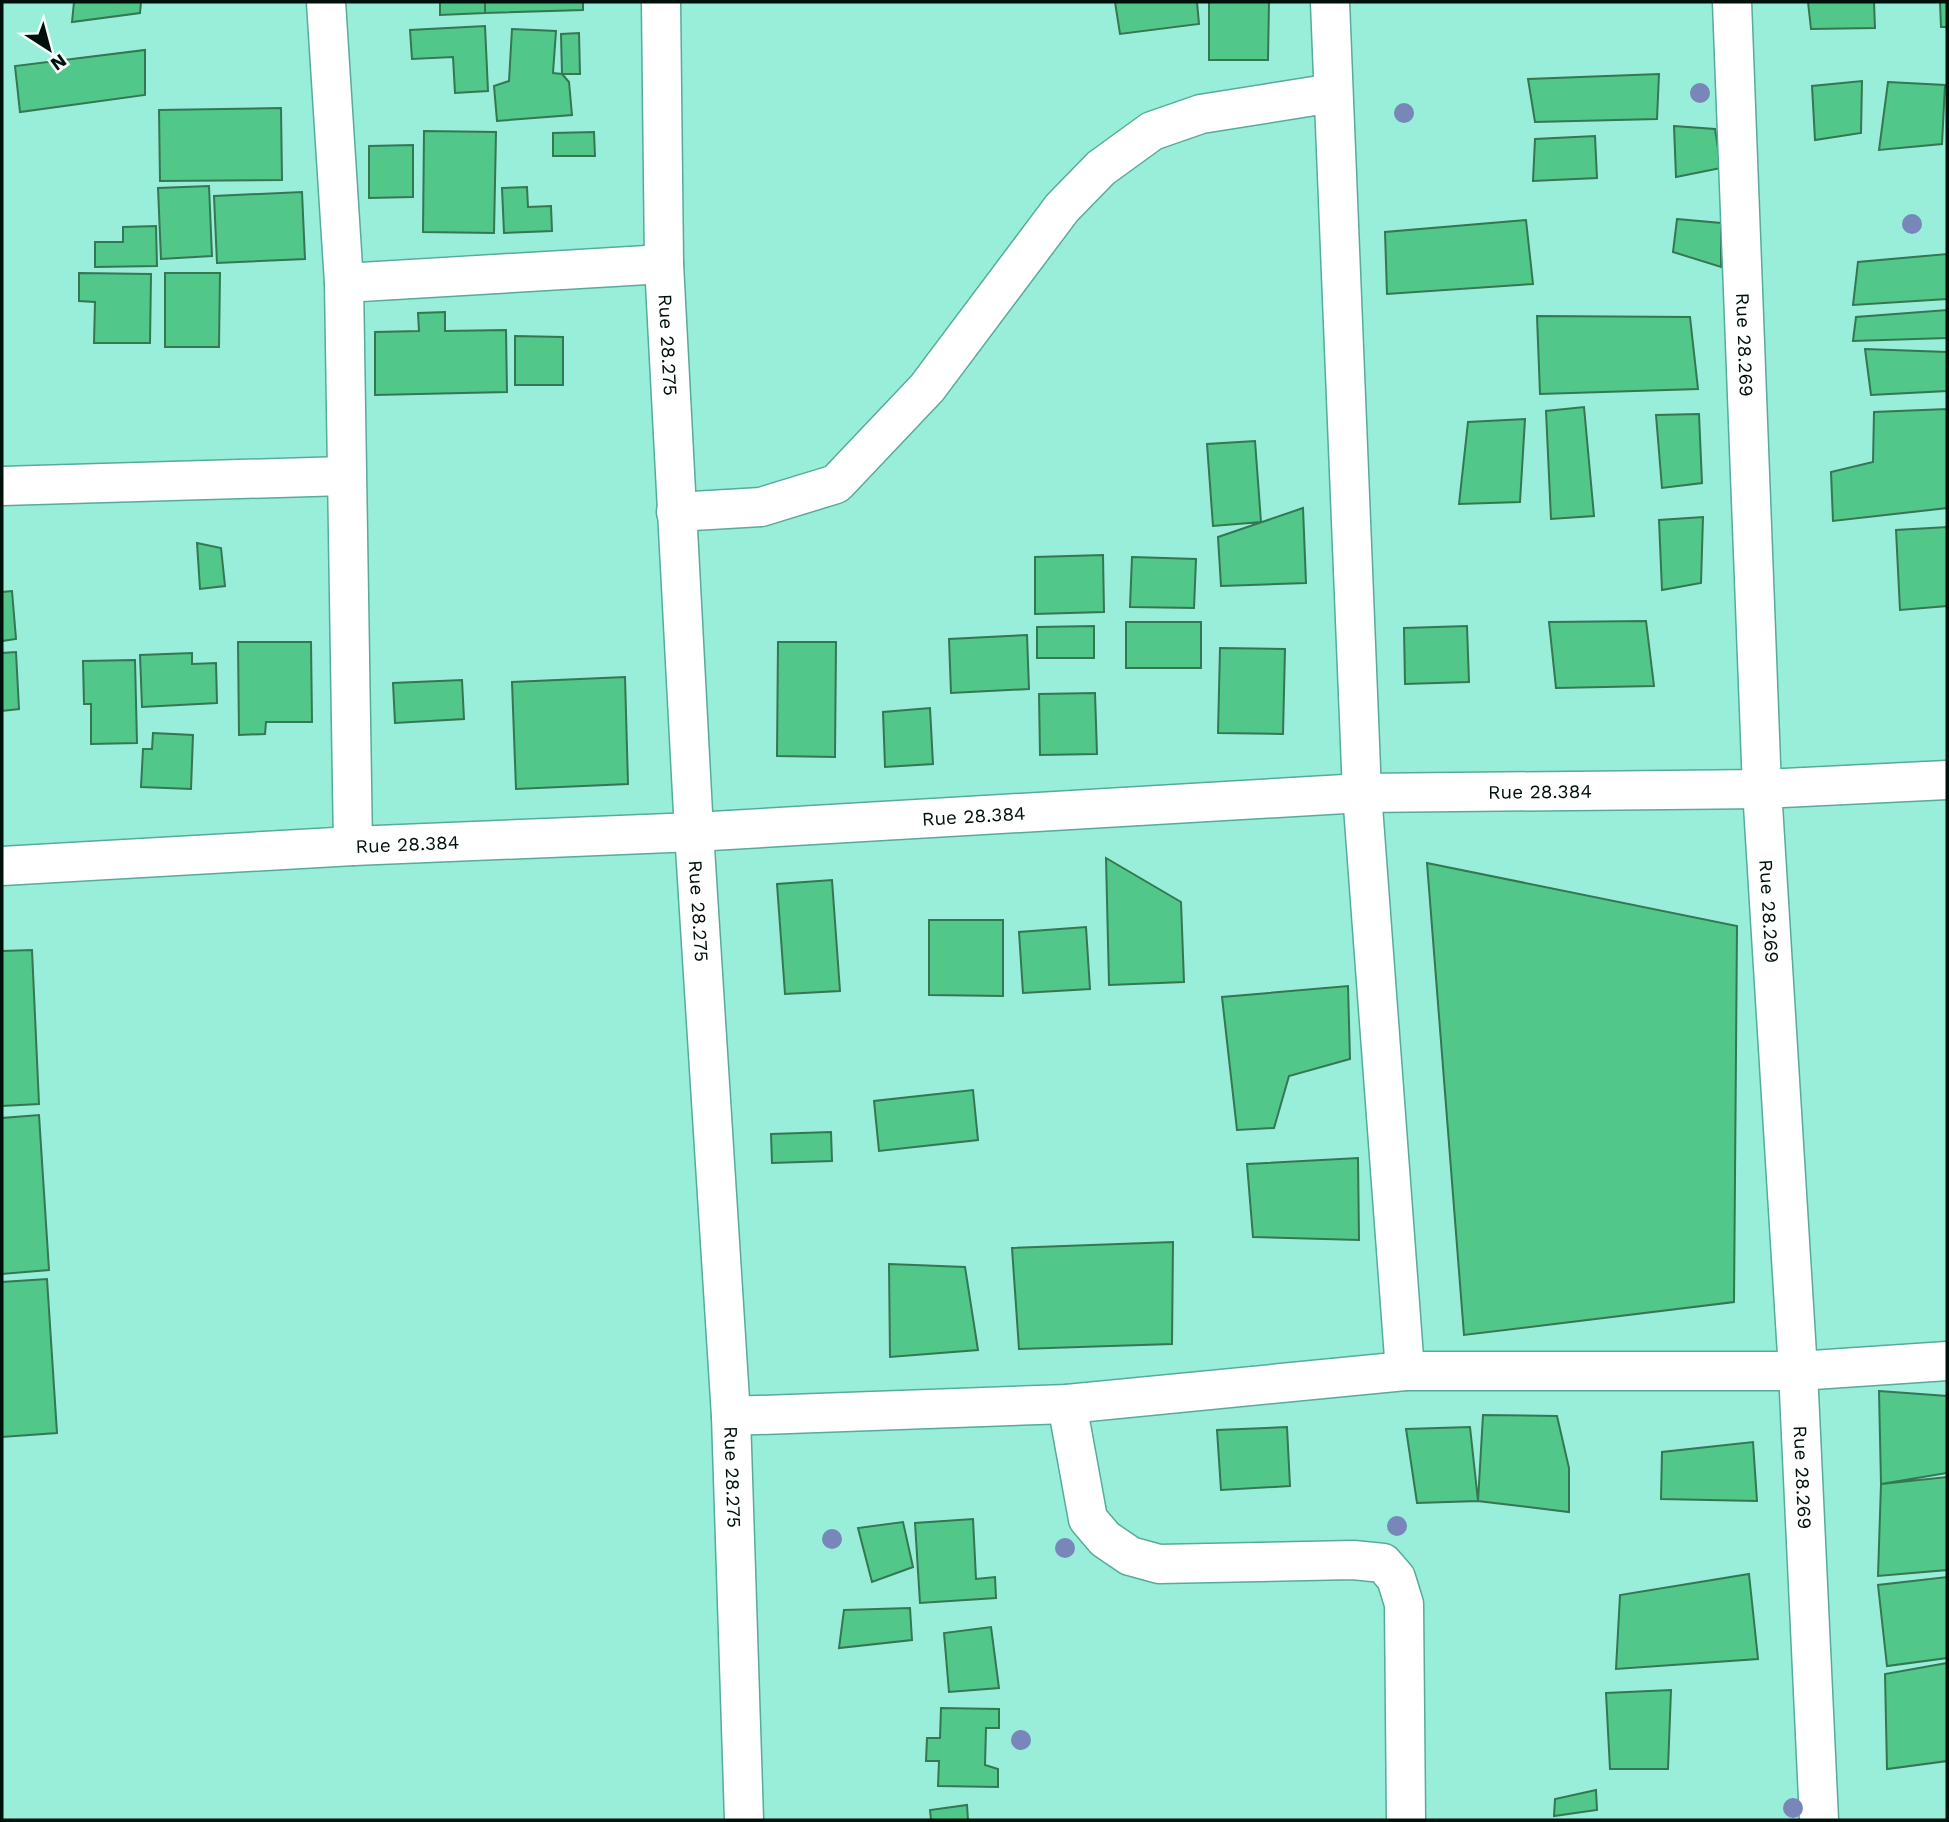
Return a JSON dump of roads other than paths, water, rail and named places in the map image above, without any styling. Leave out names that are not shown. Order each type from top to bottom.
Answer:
[{"type":"street","points":[[326,2],[344,283],[353,846]]},
{"type":"street","name":"Rue 28.275","points":[[661,2],[664,264],[694,832],[731,1416],[744,1820]]},
{"type":"street","points":[[1330,2],[1362,793],[1405,1371]]},
{"type":"street","name":"Rue 28.269","points":[[1732,2],[1762,789],[1798,1371],[1819,1820]]},
{"type":"street","points":[[676,512],[761,507],[836,484],[927,388],[1062,208],[1101,169],[1152,131],[1201,114],[1333,93]]},
{"type":"street","points":[[344,283],[664,264]]},
{"type":"street","points":[[2,486],[345,476]]},
{"type":"street","name":"Rue 28.384","points":[[2,866],[353,846],[694,832],[1362,793],[1762,789],[1947,780]]},
{"type":"street","points":[[731,1416],[1067,1404],[1405,1371],[1798,1371],[1947,1361]]},
{"type":"street","points":[[1067,1404],[1088,1519],[1105,1539],[1130,1556],[1159,1564],[1353,1560],[1383,1563],[1396,1578],[1404,1604],[1406,1820]]}]
